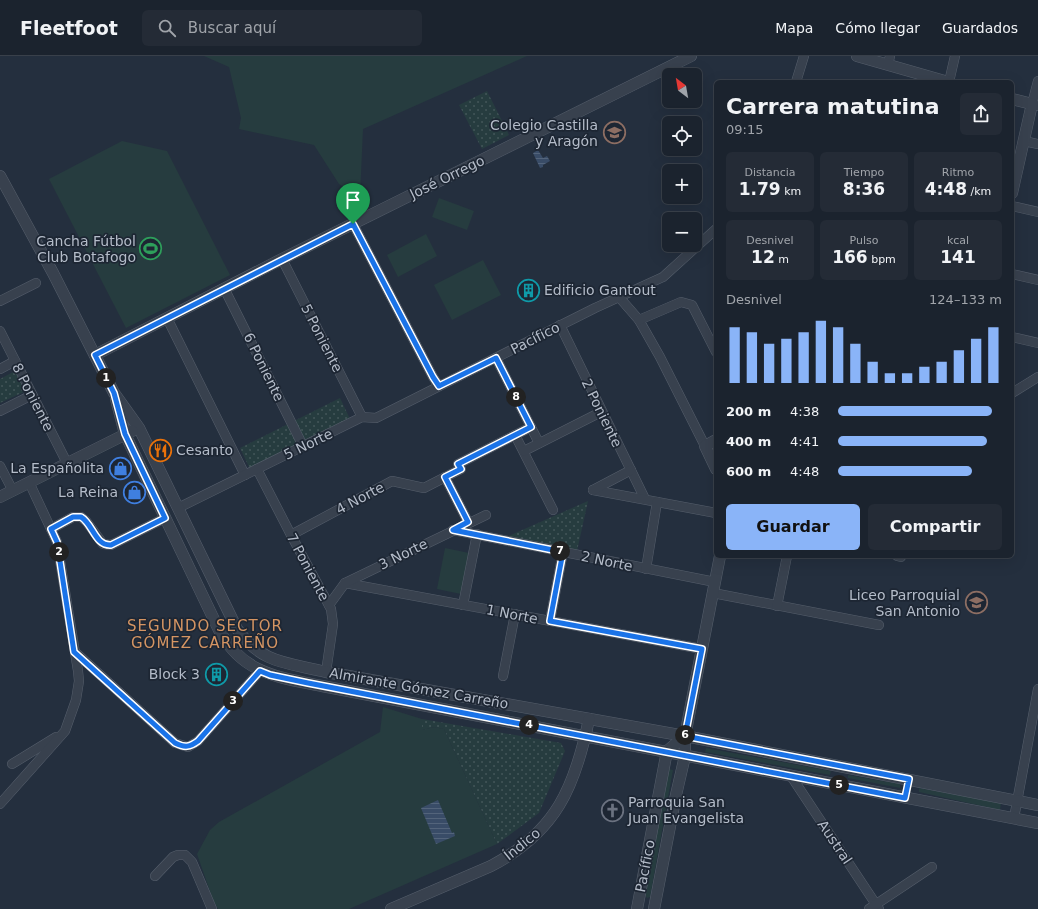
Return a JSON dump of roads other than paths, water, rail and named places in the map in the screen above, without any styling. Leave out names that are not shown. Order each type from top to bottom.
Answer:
[{"type":"street","name":"José Orrego","points":[[353,224],[691,56]]},
{"type":"street","points":[[797,80],[804,56]]},
{"type":"street","points":[[857,56],[889,60],[944,80]]},
{"type":"street","points":[[949,80],[955,56]]},
{"type":"street","points":[[1014,184],[1024,141],[1035,105],[1038,81]]},
{"type":"street","points":[[1014,100],[1035,105]]},
{"type":"street","points":[[1024,141],[1038,144]]},
{"type":"street","name":"Almirante Gómez Carreño","points":[[0,176],[114,393],[139,428],[234,624],[243,638],[259,652],[275,660],[326,672],[685,736],[1038,805]]},
{"type":"street","points":[[1014,206],[1038,212]]},
{"type":"street","points":[[95,355],[224,288],[353,224],[439,386]]},
{"type":"street","name":"Pacífico","points":[[439,386],[560,325],[664,277],[714,232]]},
{"type":"street","name":"5 Poniente","points":[[282,259],[362,417]]},
{"type":"street","points":[[1014,274],[1038,280]]},
{"type":"street","points":[[0,301],[36,283]]},
{"type":"street","name":"6 Poniente","points":[[224,288],[303,446]]},
{"type":"street","points":[[619,297],[639,320],[660,356],[714,465]]},
{"type":"street","points":[[639,320],[681,302],[692,305],[714,348]]},
{"type":"street","points":[[167,318],[245,475]]},
{"type":"street","name":"2 Poniente","points":[[560,325],[645,499]]},
{"type":"street","name":"8 Poniente","points":[[0,330],[67,463]]},
{"type":"street","points":[[1014,337],[1038,343]]},
{"type":"street","points":[[496,358],[539,443]]},
{"type":"street","points":[[0,369],[15,361]]},
{"type":"street","points":[[1014,392],[1038,377]]},
{"type":"street","name":"5 Norte","points":[[178,508],[362,417],[376,418],[439,386]]},
{"type":"street","name":"Almirante Gómez Carreño","points":[[114,393],[125,434],[224,640],[238,656],[260,671],[270,675],[308,683],[1038,823]]},
{"type":"street","points":[[0,411],[32,395]]},
{"type":"street","points":[[524,451],[602,412]]},
{"type":"street","name":"4 Norte","points":[[291,536],[392,481],[424,488],[461,469],[458,464],[531,427]]},
{"type":"street","points":[[0,497],[139,428]]},
{"type":"street","points":[[516,435],[553,510]]},
{"type":"street","points":[[705,446],[714,441]]},
{"type":"street","points":[[0,466],[13,491]]},
{"type":"street","name":"7 Poniente","points":[[257,469],[332,613],[333,624],[326,672]]},
{"type":"street","points":[[630,470],[593,490],[714,514]]},
{"type":"street","points":[[445,477],[468,522]]},
{"type":"street","points":[[0,804],[65,731],[73,710],[78,690],[78,671],[57,542],[30,482]]},
{"type":"street","points":[[646,569],[656,502]]},
{"type":"street","name":"3 Norte","points":[[328,605],[345,583],[486,514]]},
{"type":"street","points":[[51,529],[73,517],[81,517],[86,521],[103,544],[111,545],[165,518]]},
{"type":"street","name":"2 Norte","points":[[453,530],[646,569],[777,606],[879,625]]},
{"type":"street","points":[[463,605],[477,534]]},
{"type":"street","points":[[550,621],[563,552]]},
{"type":"street","name":"Pacífico","points":[[654,909],[685,756],[685,736],[720,558]]},
{"type":"street","points":[[777,606],[787,558]]},
{"type":"street","name":"1 Norte","points":[[345,583],[702,649]]},
{"type":"street","points":[[503,676],[515,614]]},
{"type":"street","points":[[74,652],[175,743],[188,747],[198,741],[260,671]]},
{"type":"street","points":[[1014,818],[1038,689]]},
{"type":"street","name":"Índico","points":[[391,909],[491,866],[505,859],[530,840],[551,818],[568,792],[589,719]]},
{"type":"street","points":[[12,764],[65,731]]},
{"type":"street","points":[[667,751],[685,736]]},
{"type":"street","name":"Pacífico","points":[[637,909],[667,751]]},
{"type":"street","points":[[835,784],[839,766]]},
{"type":"street","name":"Austral","points":[[791,776],[875,907]]},
{"type":"street","points":[[905,798],[909,779]]},
{"type":"street","points":[[155,876],[173,857],[178,854],[185,855],[192,862],[212,909]]},
{"type":"street","points":[[875,907],[932,867]]},
{"type":"water","points":[[538,150],[543,158],[547,156],[550,161],[540,168],[533,153]]},
{"type":"water","points":[[438,800],[452,833],[454,832],[455,836],[436,844],[421,808]]},
{"type":"place","name":"Colegio Castilla y Aragón","points":[[614,133]]},
{"type":"place","name":"Cancha Fútbol Club Botafogo","points":[[151,249]]},
{"type":"place","name":"Edificio Gantout","points":[[529,290]]},
{"type":"place","name":"Cesanto","points":[[161,450]]},
{"type":"place","name":"La Españolita","points":[[120,468]]},
{"type":"place","name":"La Reina","points":[[134,492]]},
{"type":"place","name":"Liceo Parroquial San Antonio","points":[[976,603]]},
{"type":"place","name":"Block 3","points":[[216,674]]},
{"type":"place","name":"Parroquia San Juan Evangelista","points":[[613,810]]},
{"type":"district","name":"SEGUNDO SECTOR GÓMEZ CARREÑO","points":[[205,634]]}]
